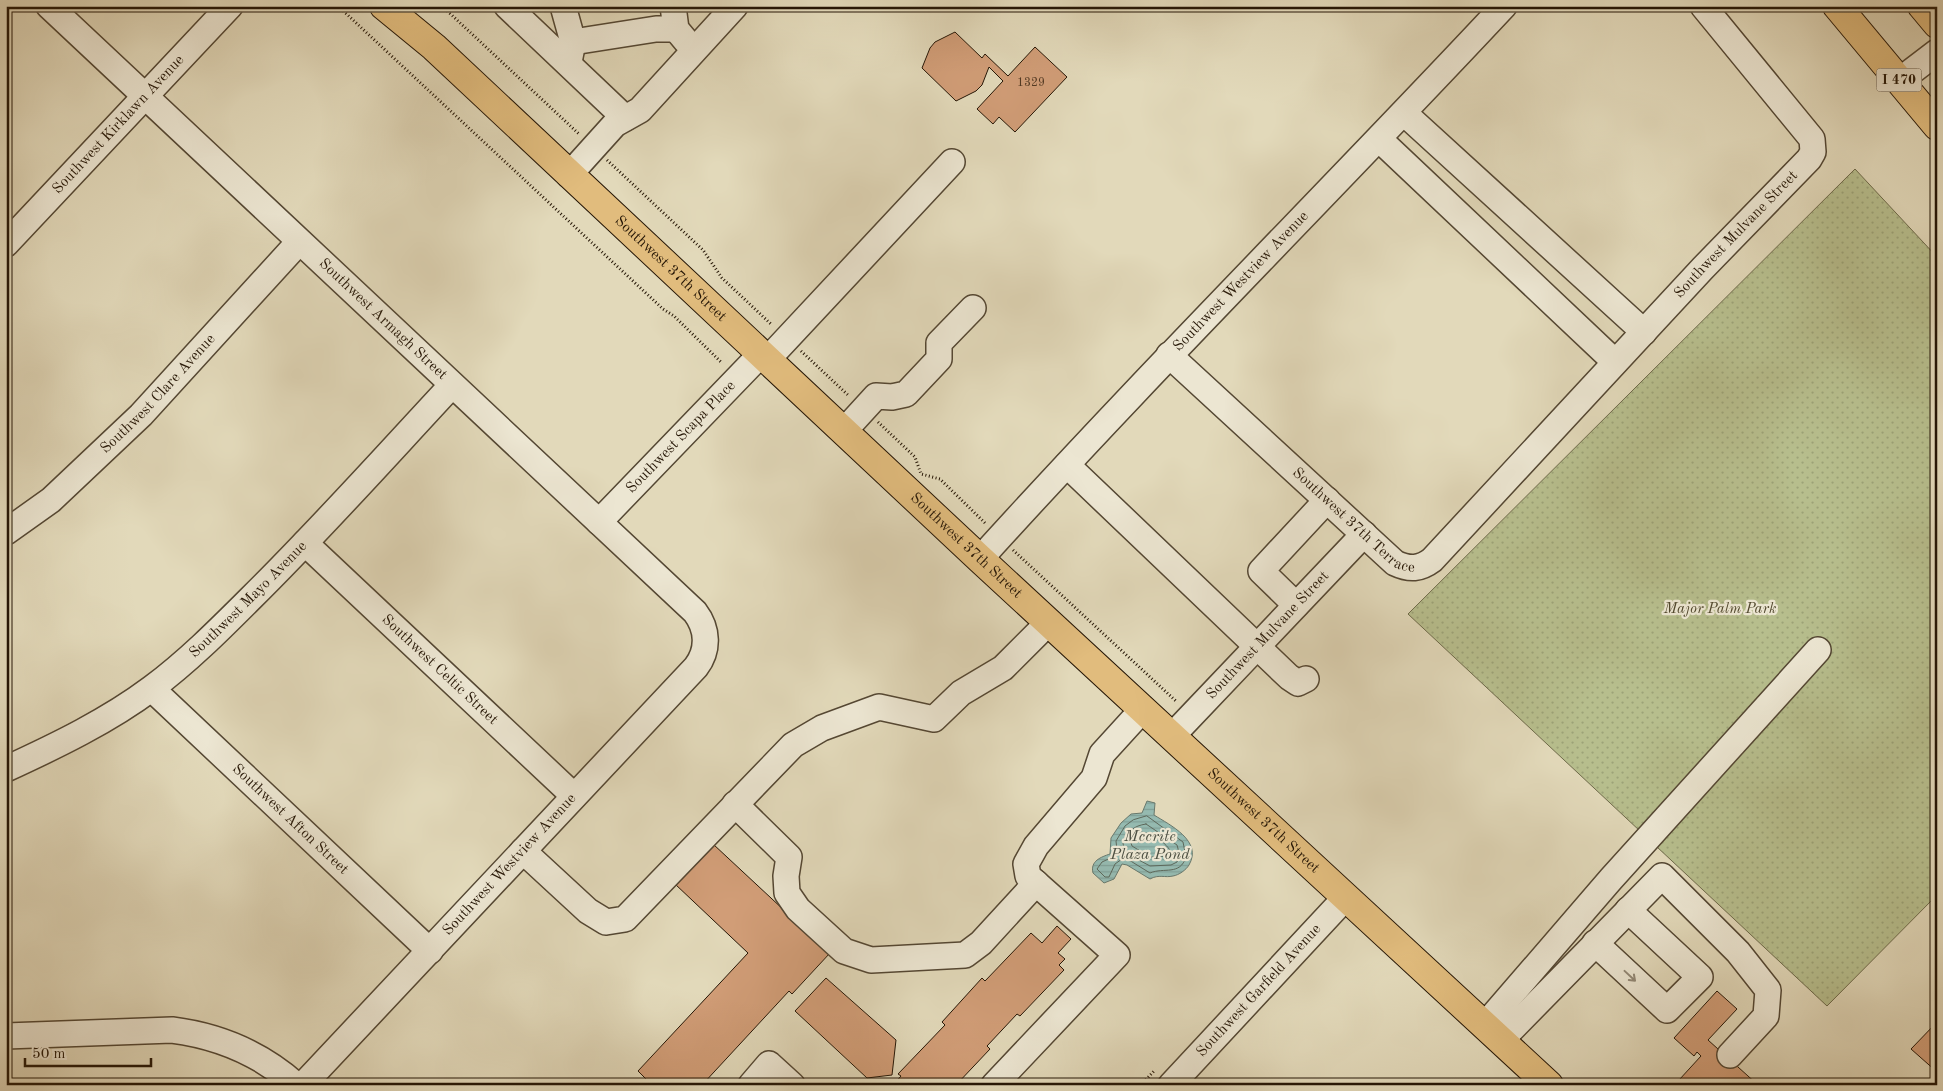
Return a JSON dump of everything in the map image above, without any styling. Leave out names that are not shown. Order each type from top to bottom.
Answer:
[{"type":"main road","name":"Southwest 37th Street","points":[[384,6],[434,47],[980,559],[1549,1085]]},
{"type":"main road","name":"I 470","points":[[1837,6],[1937,126]]},
{"type":"main road","points":[[1922,6],[1937,24]]},
{"type":"street","name":"Southwest Armagh Street","points":[[50,6],[695,612],[704,626],[706,639]]},
{"type":"street","name":"Southwest Kirklawn Avenue","points":[[6,244],[230,6]]},
{"type":"street","points":[[507,6],[571,53],[626,118]]},
{"type":"street","points":[[562,6],[571,53]]},
{"type":"street","points":[[569,175],[615,124],[640,110],[735,6]]},
{"type":"street","name":"Southwest Westview Avenue","points":[[980,559],[1169,355],[1404,113],[1504,6]]},
{"type":"street","name":"Southwest Mulvane Street","points":[[1533,450],[1809,159],[1813,152],[1812,139],[1704,6]]},
{"type":"street","points":[[571,53],[656,29],[674,18],[695,50]]},
{"type":"street","points":[[1899,81],[1937,52]]},
{"type":"street","points":[[1404,113],[1644,332]]},
{"type":"street","points":[[1379,139],[1615,362]]},
{"type":"street","name":"Southwest Scapa Place","points":[[599,522],[765,356],[787,338],[952,162]]},
{"type":"street","name":"Southwest Clare Avenue","points":[[6,532],[51,500],[135,422],[299,242]]},
{"type":"street","points":[[844,430],[876,396],[892,397],[906,394],[939,359],[939,343],[973,308]]},
{"type":"street","name":"Southwest 37th Terrace","points":[[1169,355],[1395,563],[1414,569],[1424,566],[1432,560],[1533,450]]},
{"type":"street","name":"Southwest Mayo Avenue","points":[[6,769],[94,725],[152,688],[229,620],[305,543],[452,385]]},
{"type":"street","points":[[1066,465],[1288,677],[1298,682],[1306,679]]},
{"type":"street","points":[[1296,605],[1262,571],[1326,500]]},
{"type":"street","name":"Southwest Mulvane Street","points":[[1172,736],[1364,534]]},
{"type":"street","name":"Southwest Celtic Street","points":[[305,543],[574,796]]},
{"type":"street","points":[[523,851],[588,912],[606,922],[625,919],[793,745],[822,728],[879,707],[934,719],[961,693],[1003,668],[1049,622]]},
{"type":"street","name":"Southwest Westview Avenue","points":[[303,1085],[696,667],[705,650],[706,639]]},
{"type":"street","points":[[1493,1033],[1611,879],[1818,650]]},
{"type":"street","name":"Southwest Afton Street","points":[[152,688],[430,951]]},
{"type":"street","points":[[994,1085],[1117,955],[1028,876],[1026,864],[1036,846],[1094,778],[1102,754],[1143,709]]},
{"type":"street","points":[[735,804],[789,856],[786,876],[787,892],[798,909],[844,951],[871,960],[965,955],[981,942],[1036,883]]},
{"type":"street","points":[[1493,1033],[1594,943],[1662,876],[1738,952],[1768,990],[1766,1016],[1730,1055]]},
{"type":"street","name":"Southwest Garfield Avenue","points":[[1162,1078],[1346,897]]},
{"type":"street","points":[[1594,943],[1667,1010],[1700,977],[1628,910]]},
{"type":"street","points":[[6,1036],[172,1030],[190,1032],[241,1048],[272,1066],[296,1085]]},
{"type":"street","points":[[751,1085],[769,1064],[792,1085]]},
{"type":"path","points":[[338,6],[664,309],[674,316],[722,364]]},
{"type":"path","points":[[442,6],[703,250],[722,278],[915,457],[921,474],[940,479],[1000,538],[1178,703]]},
{"type":"path","points":[[1141,1085],[1162,1078]]},
{"type":"green space","name":"Major Palm Park","points":[[1855,169],[1937,257],[1937,895],[1827,1006],[1408,614]]},
{"type":"water","name":"Mccrite Plaza Pond","points":[[1147,801],[1155,803],[1154,815],[1176,829],[1188,841],[1192,848],[1189,865],[1182,872],[1175,875],[1150,879],[1122,864],[1114,879],[1104,883],[1093,873],[1093,865],[1100,858],[1110,854],[1111,838],[1121,823],[1131,814],[1142,813]]},
{"type":"building","points":[[955,32],[982,58],[985,54],[1008,76],[1035,47],[1067,77],[1015,132],[999,117],[993,124],[977,109],[1003,81],[989,67],[982,85],[976,91],[956,101],[922,68],[930,48],[935,42]]},
{"type":"building","points":[[713,844],[830,953],[792,994],[789,991],[702,1085],[652,1085],[638,1071],[748,953],[675,884]]},
{"type":"building","points":[[1057,926],[1071,939],[1058,953],[1065,959],[1059,965],[1064,970],[1020,1016],[1017,1014],[987,1046],[990,1049],[956,1085],[893,1085],[901,1076],[898,1074],[945,1025],[942,1022],[982,978],[985,981],[1031,933],[1042,943]]},
{"type":"building","points":[[826,978],[896,1040],[892,1075],[867,1078],[795,1011]]},
{"type":"building","points":[[1717,991],[1737,1009],[1708,1040],[1758,1085],[1684,1085],[1679,1080],[1701,1056],[1697,1052],[1694,1056],[1674,1038]]},
{"type":"building","points":[[1937,1022],[1937,1072],[1911,1049]]}]
